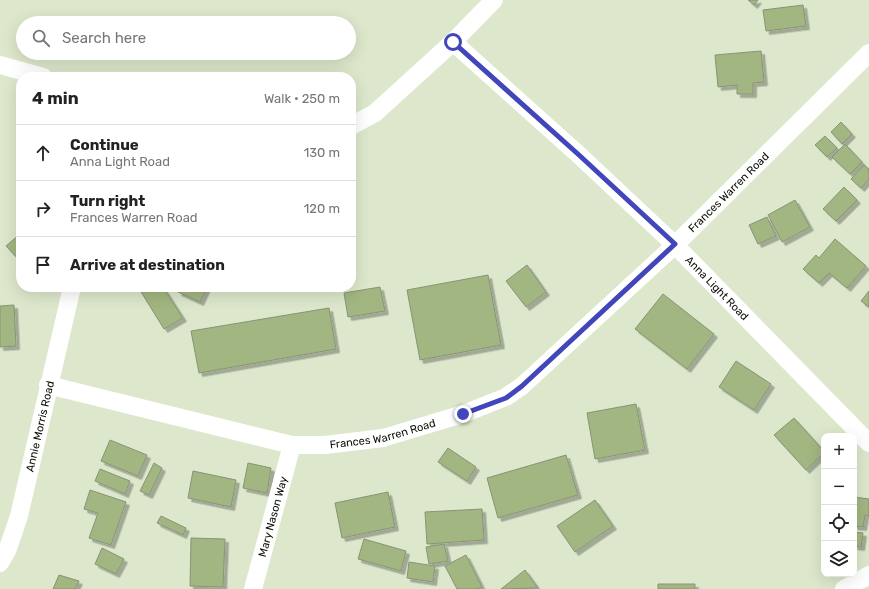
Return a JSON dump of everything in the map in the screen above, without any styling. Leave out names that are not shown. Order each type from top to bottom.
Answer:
[{"type":"street","points":[[356,123],[375,113],[453,42],[494,0]]},
{"type":"street","name":"Anna Light Road","points":[[453,42],[579,155],[675,244],[869,443]]},
{"type":"street","name":"Frances Warren Road","points":[[48,385],[292,445],[325,444],[383,438],[463,414],[506,398],[522,386],[675,244],[869,53]]},
{"type":"street","points":[[0,65],[25,72]]},
{"type":"street","name":"Annie Morris Road","points":[[0,563],[7,551],[19,516],[48,385],[71,292]]},
{"type":"street","name":"Mary Nason Way","points":[[253,589],[292,445]]},
{"type":"street","points":[[844,589],[869,575]]},
{"type":"building","points":[[748,0],[758,0],[754,5]]},
{"type":"building","points":[[803,5],[806,26],[766,31],[763,10]]},
{"type":"building","points":[[761,51],[764,82],[753,83],[753,94],[737,94],[737,85],[718,87],[715,55]]},
{"type":"building","points":[[841,122],[852,134],[842,144],[831,132]]},
{"type":"building","points":[[825,136],[837,148],[827,157],[815,145]]},
{"type":"building","points":[[845,144],[862,162],[850,174],[832,157]]},
{"type":"building","points":[[864,165],[869,169],[869,179],[861,188],[851,179]]},
{"type":"building","points":[[844,187],[857,200],[836,221],[823,209]]},
{"type":"building","points":[[795,200],[810,227],[782,242],[768,215]]},
{"type":"building","points":[[767,217],[776,236],[758,244],[749,225]]},
{"type":"building","points":[[16,237],[16,257],[6,246]]},
{"type":"building","points":[[835,239],[866,266],[847,288],[829,273],[819,283],[803,269],[816,255],[819,258]]},
{"type":"building","points":[[527,265],[546,292],[526,307],[506,281]]},
{"type":"building","points":[[488,275],[501,345],[420,360],[407,290]]},
{"type":"building","points":[[380,287],[385,311],[348,317],[344,293]]},
{"type":"building","points":[[869,291],[869,307],[861,301]]},
{"type":"building","points":[[141,292],[166,292],[183,318],[164,329]]},
{"type":"building","points":[[178,292],[205,292],[200,302]]},
{"type":"building","points":[[663,294],[714,334],[687,369],[635,329]]},
{"type":"building","points":[[14,305],[16,346],[0,347],[0,306]]},
{"type":"building","points":[[329,308],[336,349],[199,373],[191,331]]},
{"type":"building","points":[[736,361],[771,384],[754,410],[719,387]]},
{"type":"building","points":[[636,404],[645,450],[595,459],[587,413]]},
{"type":"building","points":[[794,418],[821,448],[821,456],[806,470],[774,435]]},
{"type":"building","points":[[110,440],[147,455],[138,476],[101,461]]},
{"type":"building","points":[[448,448],[476,467],[467,481],[438,462]]},
{"type":"building","points":[[566,455],[578,495],[498,518],[487,478]]},
{"type":"building","points":[[154,463],[162,468],[149,495],[140,491]]},
{"type":"building","points":[[248,463],[271,468],[267,493],[243,488]]},
{"type":"building","points":[[100,469],[130,481],[125,494],[95,481]]},
{"type":"building","points":[[193,471],[236,480],[231,507],[188,498]]},
{"type":"building","points":[[90,490],[126,502],[111,545],[89,538],[98,513],[84,509]]},
{"type":"building","points":[[388,492],[395,527],[342,538],[335,503]]},
{"type":"building","points":[[857,497],[869,499],[869,516],[865,515],[863,527],[857,526]]},
{"type":"building","points":[[595,500],[613,526],[575,552],[557,526]]},
{"type":"building","points":[[482,509],[484,540],[427,544],[425,512]]},
{"type":"building","points":[[161,516],[186,528],[183,535],[157,523]]},
{"type":"building","points":[[857,532],[863,533],[861,547],[857,546]]},
{"type":"building","points":[[191,538],[225,539],[223,587],[190,586]]},
{"type":"building","points":[[364,539],[406,551],[401,571],[358,559]]},
{"type":"building","points":[[444,544],[448,561],[429,564],[426,547]]},
{"type":"building","points":[[102,548],[124,559],[116,574],[95,564]]},
{"type":"building","points":[[466,555],[482,587],[478,589],[457,589],[445,566]]},
{"type":"building","points":[[409,562],[435,566],[433,582],[407,578]]},
{"type":"building","points":[[525,570],[538,588],[501,589]]},
{"type":"building","points":[[59,575],[79,581],[75,589],[53,589]]},
{"type":"building","points":[[658,584],[695,584],[695,589],[658,589]]},
{"type":"route","points":[[453,42],[579,155],[675,244],[522,386],[506,398],[463,414]]}]
